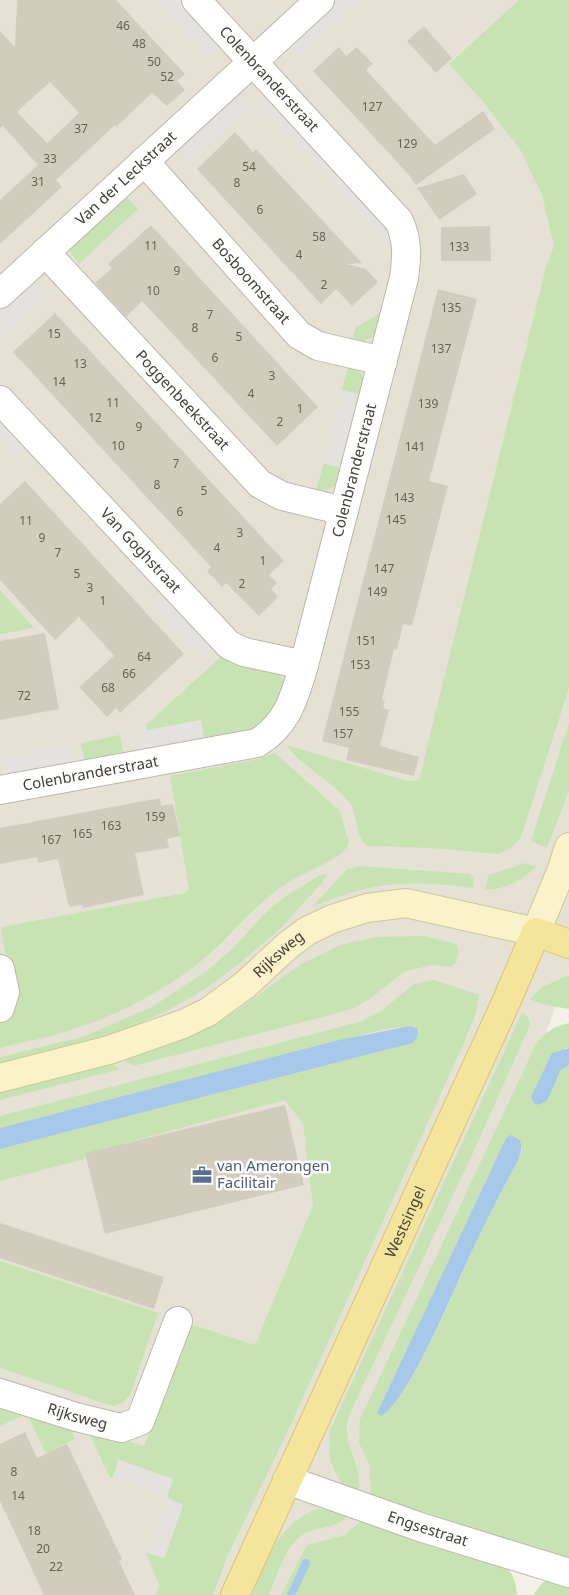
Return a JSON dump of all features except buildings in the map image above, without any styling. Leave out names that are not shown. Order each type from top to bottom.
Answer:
[{"type":"main road","name":"Rijksweg","points":[[536,932],[569,944]]},
{"type":"main road","name":"Westsingel","points":[[235,1595],[507,1000],[536,932]]},
{"type":"street","name":"Colenbranderstraat","points":[[0,790],[257,743],[272,734],[290,709],[304,665],[383,361],[405,268],[406,237],[399,221],[196,0]]},
{"type":"street","name":"Van der Leckstraat","points":[[0,294],[320,0]]},
{"type":"street","name":"Bosboomstraat","points":[[144,161],[299,335],[318,346],[383,361]]},
{"type":"street","name":"Poggenbeekstraat","points":[[45,252],[260,484],[282,496],[344,511]]},
{"type":"street","name":"Van Goghstraat","points":[[0,400],[229,645],[244,652],[304,665]]},
{"type":"street","name":"Westsingel","points":[[536,932],[569,847]]},
{"type":"street","name":"Rijksweg","points":[[0,1078],[109,1050],[183,1024],[208,1012],[245,985],[307,931],[332,919],[367,908],[406,903],[536,932]]},
{"type":"street","points":[[0,968],[5,992],[0,1008]]},
{"type":"street","name":"Rijksweg","points":[[0,1392],[76,1418],[121,1428],[140,1421],[178,1321]]},
{"type":"street","name":"Engsestraat","points":[[287,1480],[420,1527],[569,1574]]},
{"type":"shaded area","points":[[0,0],[569,0],[569,971],[335,1595],[0,1595]]},
{"type":"shaded area","points":[[156,0],[183,0],[223,42],[207,56]]},
{"type":"shaded area","points":[[334,0],[360,0],[298,57],[286,44]]},
{"type":"shaded area","points":[[234,89],[250,106],[190,161],[174,144]]},
{"type":"shaded area","points":[[273,97],[386,220],[397,254],[262,107]]},
{"type":"shaded area","points":[[28,279],[44,298],[0,337],[0,304]]},
{"type":"shaded area","points":[[342,390],[363,395],[344,469],[324,463]]},
{"type":"shaded area","points":[[0,413],[29,445],[15,457],[0,441]]},
{"type":"shaded area","points":[[164,592],[215,647],[202,659],[151,604]]},
{"type":"shaded area","points":[[201,720],[204,741],[143,752],[140,732]]},
{"type":"shaded area","points":[[68,745],[72,766],[7,778],[3,758]]},
{"type":"shaded area","points":[[119,1460],[173,1479],[167,1496],[169,1499],[183,1505],[164,1558],[148,1553],[167,1500],[166,1497],[113,1477]]},
{"type":"green space","points":[[519,0],[569,0],[569,688],[521,837],[510,849],[497,854],[431,848],[368,846],[361,838],[351,805],[336,789],[301,761],[286,745],[408,781],[419,780],[546,267],[554,246],[542,195],[521,151],[485,104],[449,64]]},
{"type":"green space","points":[[121,190],[138,209],[79,264],[70,252],[69,243]]},
{"type":"green space","points":[[379,314],[383,315],[375,336],[361,342],[352,340],[356,327]]},
{"type":"green space","points":[[348,365],[358,370],[363,377],[365,385],[363,395],[342,390]]},
{"type":"green space","points":[[324,463],[344,469],[334,486],[327,490],[316,490]]},
{"type":"green space","points":[[0,590],[34,628],[0,634]]},
{"type":"green space","points":[[224,654],[278,672],[286,686],[277,710],[256,728],[204,741],[200,720],[147,730],[146,725]]},
{"type":"green space","points":[[569,722],[569,791],[547,848],[531,841]]},
{"type":"green space","points":[[120,735],[124,756],[85,763],[81,743]]},
{"type":"green space","points":[[275,753],[340,811],[349,843],[346,849],[332,860],[290,881],[277,890],[252,911],[218,946],[194,967],[145,998],[110,1016],[73,1030],[0,1048],[0,1022],[13,1000],[1,927],[185,893],[189,889],[170,776],[259,759]]},
{"type":"green space","points":[[525,863],[536,867],[512,884],[485,890],[489,875]]},
{"type":"green space","points":[[360,866],[470,874],[474,880],[473,888],[429,884],[373,887],[334,898],[312,907],[347,869]]},
{"type":"green space","points":[[327,874],[318,887],[277,931],[224,975],[195,995],[165,1012],[103,1037],[0,1066],[0,1057],[82,1037],[152,1007],[208,970],[234,947],[270,908],[320,875]]},
{"type":"green space","points":[[424,936],[456,944],[459,953],[455,964],[451,967],[431,965],[404,972],[370,999],[354,1008],[330,1015],[133,1066],[125,1060],[126,1058],[153,1051],[210,1027],[235,1012],[301,964],[340,945],[376,937]]},
{"type":"green space","points":[[569,975],[569,1009],[541,1004],[530,999],[542,987]]},
{"type":"green space","points":[[434,980],[479,995],[476,1013],[463,1045],[286,1435],[227,1557],[213,1595],[156,1595],[159,1584],[146,1554],[165,1557],[183,1505],[168,1499],[167,1496],[173,1479],[119,1460],[113,1477],[110,1478],[86,1427],[144,1446],[190,1324],[255,1345],[313,1205],[303,1124],[285,1100],[85,1154],[85,1159],[0,1181],[0,1149],[413,1043],[417,1037],[400,1027],[381,1030],[0,1128],[0,1116],[359,1022],[381,1011],[414,984]]},
{"type":"green space","points":[[522,1013],[528,1017],[530,1025],[473,1153],[350,1413],[347,1434],[358,1471],[359,1481],[358,1492],[347,1490],[337,1476],[331,1462],[329,1447],[330,1430]]},
{"type":"green space","points":[[569,1023],[569,1048],[565,1048],[538,1105],[547,1101],[561,1070],[569,1065],[569,1566],[374,1498],[371,1493],[369,1464],[359,1443],[360,1419],[535,1046],[545,1034]],"holes":[[[506,1138],[522,1149],[519,1159],[501,1192],[419,1365],[392,1406],[381,1416],[377,1413]]]},
{"type":"green space","points":[[110,1063],[121,1069],[0,1100],[0,1091]]},
{"type":"green space","points":[[0,1261],[158,1313],[130,1395],[123,1403],[112,1406],[0,1368]]},
{"type":"green space","points":[[0,1399],[70,1428],[75,1439],[46,1454],[27,1414],[0,1426]]},
{"type":"green space","points":[[317,1509],[330,1509],[350,1513],[334,1525],[310,1531],[297,1539],[282,1561],[269,1595],[252,1595],[269,1556],[283,1533],[303,1516]]},
{"type":"green space","points":[[362,1520],[501,1562],[513,1577],[517,1595],[281,1595],[307,1545],[345,1535]]},
{"type":"green space","points":[[554,1576],[569,1581],[569,1595],[533,1595],[542,1583]]},
{"type":"water","points":[[411,1026],[418,1029],[417,1037],[413,1043],[0,1149],[0,1128],[339,1040]]},
{"type":"water","points":[[569,1048],[569,1065],[561,1070],[547,1101],[538,1105],[534,1103],[531,1097],[552,1053]]},
{"type":"water","points":[[511,1135],[520,1140],[521,1150],[519,1159],[466,1263],[419,1364],[393,1406],[381,1416],[377,1413],[506,1138]]},
{"type":"waterway","points":[[291,1595],[306,1563]]},
{"type":"place","name":"van Amerongen Facilitair","points":[[202,1175]]}]
